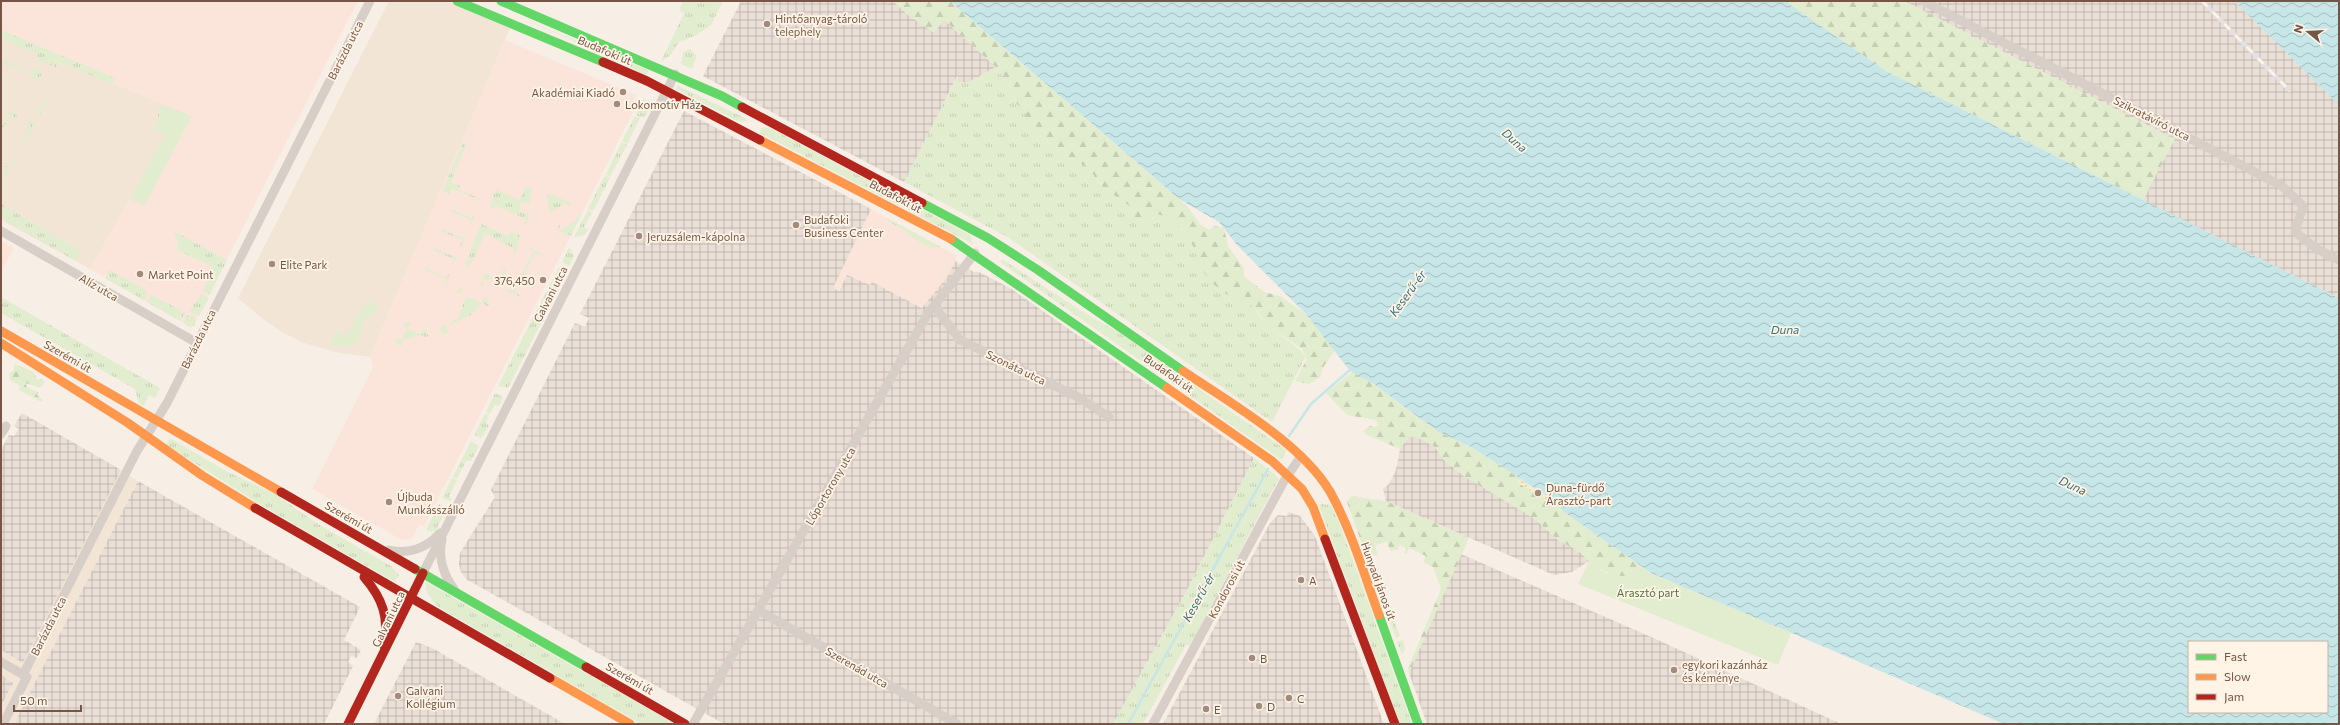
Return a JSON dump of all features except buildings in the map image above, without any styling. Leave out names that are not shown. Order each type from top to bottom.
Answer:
[{"type":"main road","name":"Budafoki út","points":[[457,1],[666,91],[752,124],[988,238],[1038,270],[1132,335],[1278,437],[1301,456]]},
{"type":"main road","name":"Budafoki út","points":[[501,1],[675,74],[752,124],[871,196],[975,253],[1244,440],[1288,474]]},
{"type":"main road","points":[[601,62],[608,46]]},
{"type":"main road","points":[[975,253],[988,238]]},
{"type":"main road","name":"Szerémi út","points":[[1,331],[685,724]]},
{"type":"main road","points":[[1,343],[89,398],[203,476],[357,569],[412,598],[630,724]]},
{"type":"main road","name":"Hunyadi János út","points":[[1301,456],[1326,486],[1344,519],[1418,724]]},
{"type":"main road","points":[[1288,474],[1302,489],[1322,527],[1395,724]]},
{"type":"main road","points":[[357,569],[378,592],[386,610],[385,640],[380,662]]},
{"type":"main road","name":"Galvani utca","points":[[348,724],[412,598],[423,573]]},
{"type":"street","name":"Barázda utca","points":[[3,724],[25,676],[137,450],[157,420],[197,343],[370,1]]},
{"type":"street","name":"Szikratávíró utca","points":[[1923,1],[2282,186],[2304,206],[2295,232],[2317,249],[2339,260]]},
{"type":"street","name":"Galvani utca","points":[[423,573],[675,74]]},
{"type":"street","name":"Alíz utca","points":[[1,231],[197,343]]},
{"type":"street","name":"Lőportorony utca","points":[[693,724],[934,306],[975,253]]},
{"type":"street","name":"Szonáta utca","points":[[934,306],[960,340],[1078,397],[1109,417]]},
{"type":"street","name":"Kondorosi út","points":[[1153,724],[1288,474],[1301,456]]},
{"type":"street","name":"Galvani utca","points":[[377,546],[398,552],[412,551],[435,538],[447,524]]},
{"type":"street","name":"Galvani utca","points":[[447,524],[442,541],[441,560],[443,571],[456,592]]},
{"type":"street","name":"Szerenád utca","points":[[758,610],[957,724]]},
{"type":"street","points":[[1,662],[25,676]]},
{"type":"shaded area","points":[[1,1],[358,1],[192,328],[90,269],[129,200],[144,207],[191,116],[1,37]]},
{"type":"shaded area","points":[[389,1],[446,1],[510,28],[370,357],[339,353],[304,343],[282,332],[263,319],[238,298]]},
{"type":"shaded area","points":[[741,1],[893,1],[908,15],[934,32],[944,20],[996,67],[967,83],[958,82],[957,76],[904,182],[703,76]]},
{"type":"shaded area","points":[[1904,1],[2234,1],[2339,105],[2339,298],[2143,200],[2174,139]]},
{"type":"shaded area","points":[[1,37],[192,116],[144,207],[129,200],[90,269],[1,220]]},
{"type":"shaded area","points":[[505,40],[636,95],[632,104],[635,108],[424,526],[419,525],[412,539],[402,540],[312,489],[373,367],[370,357]]},
{"type":"shaded area","points":[[684,111],[871,209],[833,288],[839,291],[847,275],[870,285],[872,282],[922,308],[948,276],[955,261],[974,272],[979,272],[1010,288],[1254,458],[1186,592],[1113,724],[724,724],[466,579],[461,572],[459,564],[460,553],[495,497],[491,490],[575,323],[585,327],[589,318],[580,314]]},
{"type":"shaded area","points":[[871,209],[957,256],[948,276],[923,308],[872,282],[870,285],[847,275],[838,291],[832,288]]},
{"type":"shaded area","points":[[1,241],[14,248],[1,272]]},
{"type":"shaded area","points":[[22,413],[121,470],[23,663],[1,650],[1,450],[9,435],[14,436],[19,429],[14,426]]},
{"type":"shaded area","points":[[1408,437],[1416,437],[1434,446],[1444,460],[1465,477],[1510,502],[1535,519],[1558,540],[1580,552],[1589,561],[1572,572],[1554,575],[1386,501],[1383,489],[1389,484],[1396,470],[1400,449]]},
{"type":"shaded area","points":[[121,470],[138,481],[14,724],[1,724],[1,706],[13,683],[1,675],[1,650],[23,663]]},
{"type":"shaded area","points":[[138,481],[360,607],[344,640],[361,650],[357,658],[351,656],[348,662],[353,666],[324,724],[14,724]]},
{"type":"shaded area","points":[[1288,512],[1300,516],[1315,536],[1384,724],[1163,724],[1270,523],[1278,515],[1287,516]]},
{"type":"shaded area","points":[[1461,554],[1658,640],[1841,724],[1427,724],[1409,673]]},
{"type":"shaded area","points":[[416,642],[432,648],[565,724],[374,724]]},
{"type":"shaded area","points":[[1,675],[13,683],[1,706]]},
{"type":"green space","points":[[683,1],[723,1],[711,25],[695,36],[679,42],[670,56],[661,61],[684,13],[679,10]]},
{"type":"green space","points":[[893,1],[950,1],[1189,208],[1200,224],[1209,230],[1215,226],[1224,228],[1228,246],[1244,268],[1244,276],[1264,292],[1280,296],[1306,314],[1335,350],[1322,369],[1321,377],[1309,384],[1295,381],[1306,361],[1306,356],[1302,349],[1267,325],[1254,307],[1226,294],[1212,283],[1202,270],[1193,246],[1184,231],[1171,218],[1157,214],[1147,223],[1134,217],[1131,207],[1103,187],[1088,168],[1063,154],[1033,130],[1026,127],[1024,121],[1026,112],[1017,104],[1013,90],[996,67],[944,20],[934,33],[908,15]]},
{"type":"green space","points":[[1785,1],[1904,1],[2175,139],[2143,200],[1886,71]]},
{"type":"green space","points":[[510,13],[593,48],[594,46],[599,51],[595,53],[592,52],[592,49]]},
{"type":"green space","points":[[1,30],[115,78],[113,84],[164,105],[158,118],[161,104],[59,62],[56,68],[54,67],[57,60],[55,59],[52,66],[36,59],[38,54],[1,38]]},
{"type":"green space","points":[[690,49],[697,55],[692,69],[681,64],[683,52]]},
{"type":"green space","points":[[615,57],[649,70],[646,75],[614,60]]},
{"type":"green space","points":[[1,59],[30,71],[30,73],[1,62]]},
{"type":"green space","points":[[996,67],[1013,90],[1017,104],[1027,112],[1024,121],[1026,127],[1033,130],[1063,154],[1088,168],[1103,187],[1131,207],[1134,217],[1152,219],[1157,214],[1171,218],[1184,231],[1193,246],[1254,307],[1259,315],[1306,356],[1272,422],[1009,238],[904,182],[958,75],[958,82],[967,83]]},
{"type":"green space","points":[[34,69],[38,69],[40,70],[40,78],[34,79],[31,76],[31,72]]},
{"type":"green space","points":[[678,86],[745,118],[747,121],[737,121],[676,89]]},
{"type":"green space","points":[[48,96],[50,97],[40,115],[33,112],[34,109],[39,112],[42,106],[37,103],[43,105]]},
{"type":"green space","points":[[644,99],[652,103],[645,117],[640,117],[636,115]]},
{"type":"green space","points":[[164,105],[192,116],[145,205],[130,197],[165,136],[154,129]]},
{"type":"green space","points":[[11,110],[17,116],[16,119],[10,116],[7,122],[12,125],[6,123],[1,131],[1,128]]},
{"type":"green space","points":[[635,116],[640,118],[627,144],[622,141]]},
{"type":"green space","points":[[29,119],[36,123],[25,142],[22,141],[31,125],[27,122]]},
{"type":"green space","points":[[768,127],[970,235],[973,244],[760,133],[761,128]]},
{"type":"green space","points":[[463,142],[467,143],[451,182],[460,186],[459,190],[481,199],[479,206],[480,200],[452,189],[449,194],[442,191]]},
{"type":"green space","points":[[622,142],[627,145],[610,177],[606,174]]},
{"type":"green space","points":[[6,157],[12,160],[13,157],[16,158],[1,184],[1,176],[7,168],[2,165],[8,167],[11,161]]},
{"type":"green space","points":[[605,175],[610,178],[593,211],[588,209]]},
{"type":"green space","points":[[526,186],[532,189],[530,203],[521,202],[520,212],[529,214],[527,225],[524,224],[526,219],[496,206],[494,209],[490,207],[495,189],[520,200]]},
{"type":"green space","points":[[552,194],[571,203],[570,207],[565,203],[550,213],[547,196]]},
{"type":"green space","points":[[1,204],[82,251],[76,261],[1,218]]},
{"type":"green space","points":[[451,209],[472,218],[475,213],[471,225],[469,226],[471,220],[450,211]]},
{"type":"green space","points":[[584,209],[571,236],[557,229],[559,224],[561,230],[575,221]]},
{"type":"green space","points":[[588,210],[592,212],[584,227],[588,230],[585,235],[574,237]]},
{"type":"green space","points":[[887,218],[941,247],[935,248],[925,245],[891,223]]},
{"type":"green space","points":[[481,224],[508,236],[510,232],[520,235],[516,253],[512,254],[515,249],[485,234],[470,266],[465,265]]},
{"type":"green space","points":[[442,229],[463,238],[466,234],[462,245],[460,246],[462,240],[441,231]]},
{"type":"green space","points":[[174,231],[227,260],[210,294],[203,291],[213,267],[177,250],[178,244]]},
{"type":"green space","points":[[569,247],[574,256],[569,266],[562,262]]},
{"type":"green space","points":[[434,248],[455,257],[458,252],[454,264],[452,265],[454,259],[433,250]]},
{"type":"green space","points":[[531,248],[540,253],[541,256],[535,253],[515,292],[520,295],[518,296],[508,291],[507,288],[513,291],[533,252],[528,249]]},
{"type":"green space","points":[[1002,259],[1080,310],[1121,334],[1286,450],[1283,459],[1280,459],[1000,262]]},
{"type":"green space","points":[[505,267],[506,271],[499,284],[494,279],[484,280],[482,285],[480,285],[485,273],[498,280]]},
{"type":"green space","points":[[559,267],[567,272],[508,388],[498,386]]},
{"type":"green space","points":[[425,268],[446,278],[450,273],[446,284],[444,285],[446,279],[424,270]]},
{"type":"green space","points":[[108,269],[146,290],[147,295],[144,300],[106,279]]},
{"type":"green space","points":[[461,287],[463,288],[460,294],[456,292]]},
{"type":"green space","points":[[151,294],[185,313],[180,321],[147,302]]},
{"type":"green space","points":[[201,294],[209,298],[199,316],[189,311]]},
{"type":"green space","points":[[460,294],[482,303],[471,315],[446,327],[448,333],[443,334],[440,330],[441,326],[448,326],[454,319],[457,320],[466,297]]},
{"type":"green space","points":[[1,297],[160,388],[155,398],[149,395],[144,406],[139,404],[135,389],[1,313]]},
{"type":"green space","points":[[484,297],[487,297],[489,305],[487,306],[482,303]]},
{"type":"green space","points":[[372,301],[378,309],[371,317],[366,317],[362,323],[358,344],[343,347],[330,345],[336,330],[348,335],[360,311],[367,303]]},
{"type":"green space","points":[[190,315],[194,317],[196,321],[194,325],[190,327],[186,325],[184,321],[186,317]]},
{"type":"green space","points":[[407,322],[410,323],[408,329],[421,334],[423,329],[426,329],[428,336],[425,337],[422,335],[403,340],[402,346],[397,345],[396,340],[398,338],[402,340],[407,328],[402,324]]},
{"type":"green space","points":[[15,364],[34,372],[37,380],[42,378],[44,383],[41,388],[25,383],[27,387],[38,392],[37,395],[43,400],[41,402],[19,390],[20,386],[10,380],[9,373],[13,371]]},
{"type":"green space","points":[[1352,372],[1374,384],[1437,431],[1473,448],[1552,499],[1564,512],[1642,567],[1634,576],[1617,577],[1595,567],[1580,552],[1558,540],[1535,519],[1465,477],[1444,460],[1434,446],[1416,437],[1409,437],[1400,449],[1365,434],[1364,430],[1370,426],[1376,427],[1378,425],[1376,420],[1347,415],[1326,393]]},
{"type":"green space","points":[[495,393],[503,397],[499,406],[495,405],[490,414],[486,412]]},
{"type":"green space","points":[[485,414],[489,415],[486,423],[489,426],[481,438],[474,435]]},
{"type":"green space","points":[[170,438],[224,470],[275,494],[318,524],[391,566],[399,575],[395,582],[261,505],[166,445]]},
{"type":"green space","points":[[471,441],[479,446],[471,461],[466,461],[457,479],[453,477]]},
{"type":"green space","points":[[1254,458],[1279,478],[1190,646],[1186,645],[1143,724],[1113,724],[1186,592]]},
{"type":"green space","points":[[452,478],[457,480],[449,496],[452,499],[450,501],[442,498]]},
{"type":"green space","points":[[1351,496],[1386,501],[1469,538],[1409,673],[1408,668],[1441,589],[1433,567],[1423,562],[1426,556],[1409,548],[1406,554],[1404,553],[1406,548],[1400,545],[1398,550],[1390,551],[1387,541],[1375,546],[1378,555],[1373,555],[1364,550],[1347,502]]},
{"type":"green space","points":[[439,504],[447,509],[436,530],[432,532],[426,530]]},
{"type":"green space","points":[[1320,504],[1331,505],[1340,525],[1412,724],[1400,724],[1319,506]]},
{"type":"green space","name":"Árasztó part","points":[[1589,561],[1604,572],[1621,576],[1634,576],[1642,567],[1651,573],[1791,633],[1778,665],[1578,584]]},
{"type":"green space","points":[[1369,564],[1374,567],[1380,585],[1386,583],[1386,593],[1382,595]]},
{"type":"green space","points":[[426,582],[675,724],[641,724],[440,608],[427,593],[425,585]]},
{"type":"green space","points":[[1384,597],[1400,636],[1396,638],[1381,598]]},
{"type":"green space","points":[[1403,640],[1405,649],[1402,655],[1397,642]]},
{"type":"sand","name":"Duna-fürdő Árasztó-part","points":[[1519,480],[1552,499],[1550,502],[1518,483]]},
{"type":"water","name":"Duna","points":[[950,1],[1785,1],[1886,71],[2339,298],[2339,724],[2004,724],[1651,573],[1564,512],[1552,499],[1473,448],[1437,431],[1374,384],[1350,371],[1306,314],[1237,245],[1219,222],[1179,199]]},
{"type":"water","points":[[2234,1],[2339,1],[2339,105]]},
{"type":"waterway","name":"Keserű-ér","points":[[1289,436],[1311,404],[1351,369]]},
{"type":"waterway","name":"Keserű-ér","points":[[1128,724],[1268,469]]},
{"type":"railway","points":[[2202,1],[2289,90]]},
{"type":"traffic: fast","points":[[457,1],[603,62]]},
{"type":"traffic: fast","points":[[501,1],[722,96],[742,107]]},
{"type":"traffic: fast","points":[[922,203],[988,238],[1038,270],[1183,371]]},
{"type":"traffic: fast","points":[[951,239],[1167,388]]},
{"type":"traffic: fast","points":[[415,569],[586,667]]},
{"type":"traffic: fast","points":[[1379,615],[1418,724]]},
{"type":"traffic: slow","points":[[760,140],[951,239]]},
{"type":"traffic: slow","points":[[1,331],[281,492]]},
{"type":"traffic: slow","points":[[1,343],[128,423],[203,476],[255,508]]},
{"type":"traffic: slow","points":[[1183,371],[1245,412],[1288,444],[1322,480],[1334,499],[1347,527],[1379,615]]},
{"type":"traffic: slow","points":[[1167,388],[1272,461],[1302,489],[1313,507],[1325,539]]},
{"type":"traffic: slow","points":[[550,678],[630,724]]},
{"type":"traffic: jam","points":[[603,62],[647,81],[760,140]]},
{"type":"traffic: jam","points":[[742,107],[922,203]]},
{"type":"traffic: jam","points":[[281,492],[415,569]]},
{"type":"traffic: jam","points":[[255,508],[550,678]]},
{"type":"traffic: jam","points":[[1325,539],[1395,724]]},
{"type":"traffic: jam","points":[[348,724],[423,573]]},
{"type":"traffic: jam","points":[[364,577],[376,593],[383,609],[386,626],[384,646]]},
{"type":"traffic: jam","points":[[586,667],[685,724]]},
{"type":"place","name":"Hintőanyag-tároló telephely","points":[[767,24]]},
{"type":"place","name":"Akadémiai Kiadó","points":[[623,92]]},
{"type":"place","name":"Lokomotív Ház","points":[[617,104]]},
{"type":"place","name":"Budafoki Business Center","points":[[796,225]]},
{"type":"place","name":"Jeruzsálem-kápolna","points":[[639,236]]},
{"type":"place","name":"Elite Park","points":[[272,264]]},
{"type":"place","name":"Market Point","points":[[140,274]]},
{"type":"place","name":"376,450","points":[[543,280]]},
{"type":"place","name":"Duna-fürdő Árasztó-part","points":[[1538,493]]},
{"type":"place","name":"Újbuda Munkásszálló","points":[[389,502]]},
{"type":"place","name":"A","points":[[1301,580]]},
{"type":"place","name":"B","points":[[1252,658]]},
{"type":"place","name":"egykori kazánház és kéménye","points":[[1674,670]]},
{"type":"place","name":"Galvani Kollégium","points":[[398,696]]},
{"type":"place","name":"C","points":[[1289,698]]},
{"type":"place","name":"D","points":[[1259,706]]},
{"type":"place","name":"E","points":[[1206,709]]}]
